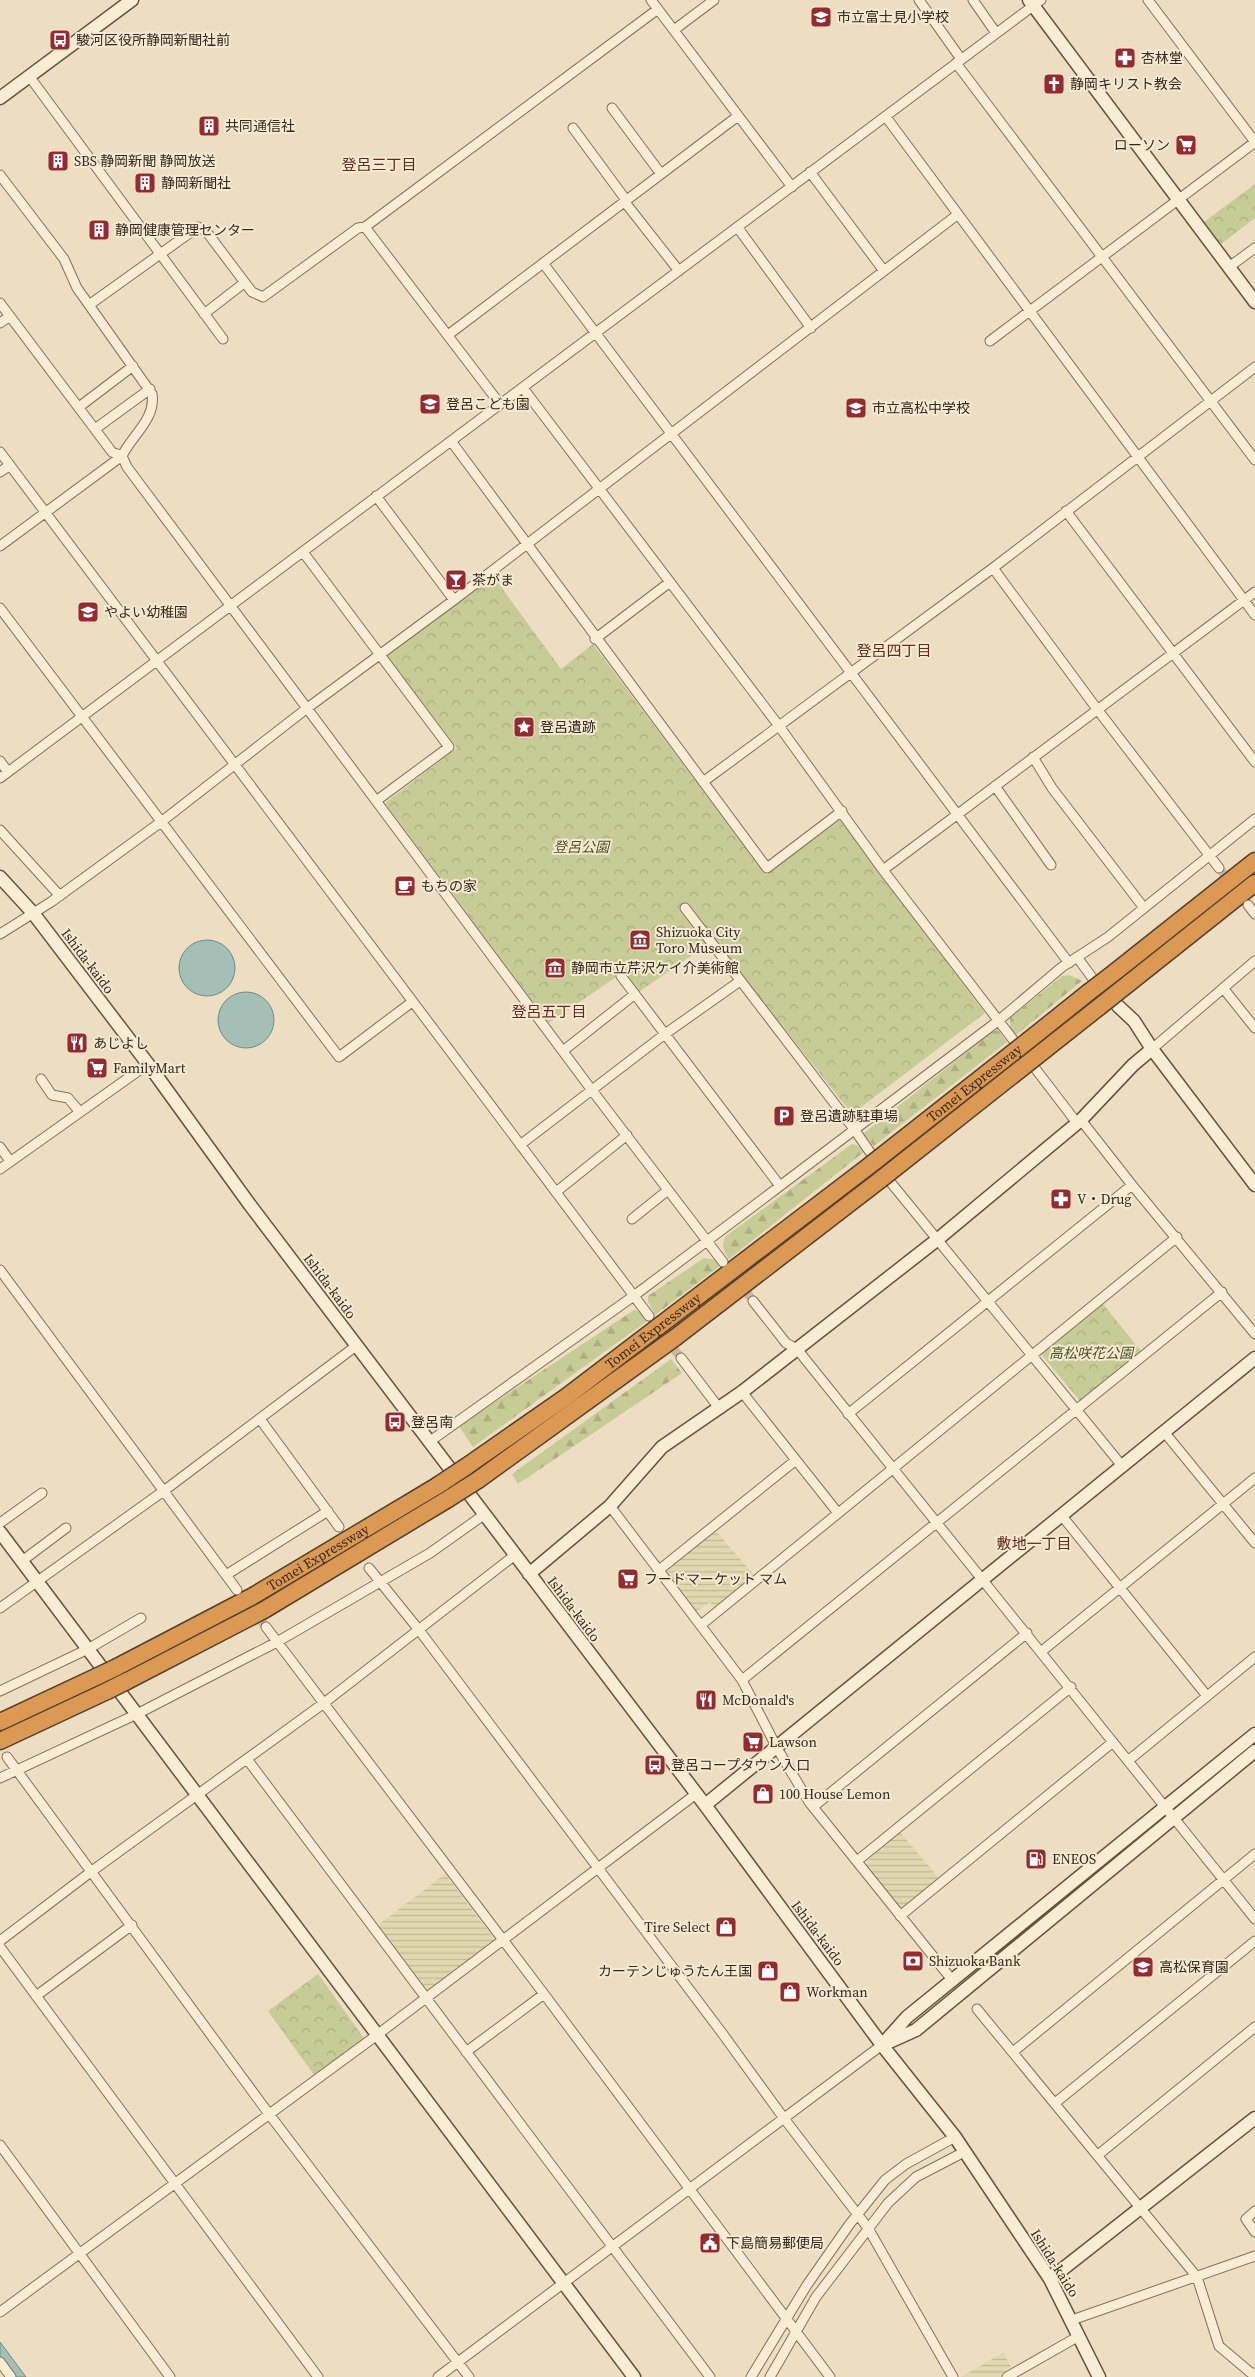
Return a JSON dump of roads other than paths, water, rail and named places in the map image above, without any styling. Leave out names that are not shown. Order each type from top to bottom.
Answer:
[{"type":"highway","name":"Tomei Expressway","points":[[0,1741],[107,1691],[264,1610],[442,1493],[467,1466],[566,1397],[870,1166],[1255,861]]},
{"type":"highway","name":"Tomei Expressway","points":[[0,1722],[117,1667],[254,1596],[442,1493],[478,1480],[676,1337],[880,1180],[1255,883]]},
{"type":"street","points":[[0,98],[132,0]]},
{"type":"street","points":[[651,0],[792,186]]},
{"type":"street","points":[[674,30],[714,0]]},
{"type":"street","points":[[919,0],[958,61],[1101,257],[1255,460]]},
{"type":"street","points":[[973,0],[996,33]]},
{"type":"street","points":[[990,341],[1179,201],[1255,142],[1148,0]]},
{"type":"street","points":[[0,778],[886,117],[1034,2],[1255,302]]},
{"type":"street","points":[[90,305],[196,228],[202,228],[244,283],[257,296],[263,297],[269,294],[358,228],[365,227],[658,9]]},
{"type":"street","points":[[29,76],[223,339]]},
{"type":"street","points":[[612,108],[661,174]]},
{"type":"street","points":[[448,334],[738,116]]},
{"type":"street","points":[[886,117],[1255,615]]},
{"type":"street","points":[[573,128],[625,201],[680,271]]},
{"type":"street","points":[[810,172],[884,272]]},
{"type":"street","points":[[0,175],[64,260],[77,288],[150,389],[153,408],[122,456],[0,546]]},
{"type":"street","points":[[0,934],[60,896],[160,822],[306,709],[380,656],[672,434],[957,215]]},
{"type":"street","points":[[365,227],[500,404]]},
{"type":"street","points":[[738,228],[810,328]]},
{"type":"street","points":[[1229,267],[1255,248]]},
{"type":"street","points":[[542,263],[597,333],[1069,963]]},
{"type":"street","points":[[204,314],[244,283]]},
{"type":"street","points":[[0,303],[112,452],[122,456],[127,467],[306,709],[591,1089],[724,1262]]},
{"type":"street","points":[[0,323],[10,316]]},
{"type":"street","points":[[79,407],[133,366]]},
{"type":"street","points":[[704,782],[993,568],[1255,367]]},
{"type":"street","points":[[523,388],[779,726],[883,870],[998,1021],[1255,1334]]},
{"type":"street","points":[[95,429],[150,389]]},
{"type":"street","points":[[451,441],[595,639],[767,868],[842,811]]},
{"type":"street","points":[[0,452],[233,765],[649,1316]]},
{"type":"street","points":[[0,472],[10,465]]},
{"type":"street","points":[[376,496],[454,600]]},
{"type":"street","points":[[1066,511],[1255,762]]},
{"type":"street","points":[[303,552],[449,747],[376,801]]},
{"type":"street","points":[[993,568],[1097,709],[1219,868]]},
{"type":"street","points":[[595,639],[670,582]]},
{"type":"street","points":[[883,870],[1255,592]]},
{"type":"street","points":[[0,608],[339,1057],[412,1002]]},
{"type":"street","points":[[1033,757],[1052,788],[1144,908]]},
{"type":"street","points":[[0,761],[8,772]]},
{"type":"street","points":[[994,786],[1051,865]]},
{"type":"street","points":[[429,1442],[634,1295],[780,1186],[998,1021],[1069,963],[1101,942],[1255,819]]},
{"type":"street","points":[[0,830],[60,896]]},
{"type":"street","name":"Ishida-kaido","points":[[0,877],[33,913],[148,1064],[356,1346],[705,1805],[882,2045],[955,2137],[1050,2279],[1099,2377]]},
{"type":"street","points":[[1248,905],[1255,914]]},
{"type":"street","points":[[685,908],[854,1129],[892,1184],[1123,1467]]},
{"type":"street","points":[[1077,957],[1101,989],[1134,1021],[1152,1049],[1255,1185]]},
{"type":"street","points":[[529,1574],[610,1506],[662,1447],[742,1392],[938,1239],[1079,1122],[1133,1064],[1255,961]]},
{"type":"street","points":[[621,976],[780,1186]]},
{"type":"street","points":[[520,1145],[591,1089],[740,981]]},
{"type":"street","points":[[1223,988],[1255,1028]]},
{"type":"street","points":[[563,1051],[635,994]]},
{"type":"street","points":[[0,1169],[79,1111],[148,1064]]},
{"type":"street","points":[[41,1079],[52,1095],[68,1098],[79,1111]]},
{"type":"street","points":[[556,1192],[627,1135]]},
{"type":"street","points":[[0,1147],[10,1161]]},
{"type":"street","points":[[848,1414],[1132,1185]]},
{"type":"street","points":[[632,1219],[668,1190]]},
{"type":"street","points":[[701,1625],[1033,1356],[1176,1237]]},
{"type":"street","points":[[0,1270],[165,1490],[237,1590]]},
{"type":"street","points":[[742,1680],[1222,1292]]},
{"type":"street","points":[[753,1301],[786,1343],[797,1349],[1071,1687],[1255,1919]]},
{"type":"street","points":[[0,1608],[165,1490],[356,1346]]},
{"type":"street","points":[[681,1358],[719,1408]]},
{"type":"street","points":[[705,1805],[1255,1358]]},
{"type":"street","points":[[742,1392],[838,1513]]},
{"type":"street","points":[[260,1419],[339,1526]]},
{"type":"street","points":[[1165,1433],[1255,1543]]},
{"type":"street","points":[[659,1570],[796,1460]]},
{"type":"street","points":[[1042,1652],[1255,1478]]},
{"type":"street","points":[[0,1523],[42,1493]]},
{"type":"street","points":[[610,1506],[742,1680],[777,1748],[813,1807],[952,1981]]},
{"type":"street","points":[[226,1575],[328,1512]]},
{"type":"street","points":[[0,1778],[137,1714],[278,1642],[379,1581],[430,1553],[485,1514]]},
{"type":"street","points":[[1062,1516],[1207,1696]]},
{"type":"street","points":[[22,1561],[66,1528]]},
{"type":"street","points":[[0,1532],[634,2377]]},
{"type":"street","points":[[0,1941],[92,1870],[324,1703],[514,1555]]},
{"type":"street","points":[[369,1568],[419,1630],[857,2216],[868,2228],[953,2377]]},
{"type":"street","points":[[0,1691],[88,1649],[141,1618]]},
{"type":"street","points":[[266,1627],[544,1994],[830,2377]]},
{"type":"street","points":[[813,1807],[1027,1633]]},
{"type":"street","points":[[1129,1760],[1255,1657]]},
{"type":"street","points":[[857,1861],[1071,1687]]},
{"type":"street","points":[[438,2377],[690,2189],[783,2117],[882,2045],[907,2017],[1255,1734]]},
{"type":"street","points":[[900,1916],[1114,1742]]},
{"type":"street","points":[[882,2045],[916,2030],[1255,1751]]},
{"type":"street","points":[[7,1757],[92,1870],[269,2114],[469,2377]]},
{"type":"street","points":[[247,1759],[710,2377]]},
{"type":"street","points":[[0,2312],[377,2035],[696,1794]]},
{"type":"street","points":[[1013,2052],[1255,1854]]},
{"type":"street","points":[[36,1996],[132,1926]]},
{"type":"street","points":[[1055,2103],[1255,1941]]},
{"type":"street","points":[[0,1947],[318,2377]]},
{"type":"street","points":[[466,2052],[544,1994]]},
{"type":"street","points":[[977,2009],[1197,2276],[1219,2346],[1253,2374]]},
{"type":"street","points":[[1098,2155],[1255,2027]]},
{"type":"street","points":[[1050,2279],[1255,2118]]},
{"type":"street","points":[[751,2377],[807,2285],[885,2180],[906,2164],[955,2137]]},
{"type":"street","points":[[0,2145],[81,2253],[170,2377]]},
{"type":"street","points":[[770,2377],[821,2289],[888,2203],[910,2182],[964,2152]]},
{"type":"street","points":[[1255,2211],[1246,2219],[1255,2232]]},
{"type":"street","points":[[1072,2320],[1255,2256]]},
{"type":"street","points":[[1007,2377],[1079,2336]]},
{"type":"street","points":[[0,2362],[11,2377]]},
{"type":"water","points":[[201,940],[213,940],[223,944],[231,952],[235,968],[231,984],[223,992],[213,996],[201,996],[191,992],[183,984],[179,974],[179,962],[183,952],[191,944]]},
{"type":"water","points":[[240,992],[252,992],[262,996],[270,1004],[274,1020],[270,1036],[262,1044],[252,1048],[240,1048],[230,1044],[222,1036],[218,1026],[218,1014],[222,1004],[230,996]]},
{"type":"water","points":[[0,2342],[26,2377],[16,2377],[0,2356]]},
{"type":"tunnel","points":[[1219,868],[1248,905]]},
{"type":"tunnel","points":[[730,1270],[753,1301]]},
{"type":"tunnel","points":[[649,1316],[681,1358]]},
{"type":"tunnel","points":[[237,1590],[266,1627]]},
{"type":"place","name":"市立富士見小学校","points":[[821,17]]},
{"type":"place","name":"駿河区役所静岡新聞社前","points":[[60,40]]},
{"type":"place","name":"杏林堂","points":[[1125,58]]},
{"type":"place","name":"静岡キリスト教会","points":[[1054,84]]},
{"type":"place","name":"共同通信社","points":[[209,126]]},
{"type":"place","name":"ローソン","points":[[1186,145]]},
{"type":"place","name":"SBS 静岡新聞 静岡放送","points":[[58,161]]},
{"type":"place","name":"静岡新聞社","points":[[145,183]]},
{"type":"place","name":"静岡健康管理センター","points":[[99,230]]},
{"type":"place","name":"登呂こども園","points":[[430,404]]},
{"type":"place","name":"市立高松中学校","points":[[856,408]]},
{"type":"place","name":"茶がま","points":[[456,580]]},
{"type":"place","name":"やよい幼稚園","points":[[88,612]]},
{"type":"place","name":"登呂遺跡","points":[[524,727]]},
{"type":"place","name":"もちの家","points":[[405,886]]},
{"type":"place","name":"Shizuoka City Toro Museum","points":[[640,940]]},
{"type":"place","name":"静岡市立芹沢ケイ介美術館","points":[[555,968]]},
{"type":"place","name":"あじよし","points":[[77,1043]]},
{"type":"place","name":"FamilyMart","points":[[97,1068]]},
{"type":"place","name":"登呂遺跡駐車場","points":[[784,1116]]},
{"type":"place","name":"V・Drug","points":[[1061,1199]]},
{"type":"place","name":"登呂南","points":[[395,1422]]},
{"type":"place","name":"フードマーケット マム","points":[[628,1579]]},
{"type":"place","name":"McDonald's","points":[[706,1700]]},
{"type":"place","name":"Lawson","points":[[753,1742]]},
{"type":"place","name":"登呂コープタウン入口","points":[[655,1765]]},
{"type":"place","name":"100 House Lemon","points":[[763,1794]]},
{"type":"place","name":"ENEOS","points":[[1036,1859]]},
{"type":"place","name":"Tire Select","points":[[726,1927]]},
{"type":"place","name":"Shizuoka Bank","points":[[913,1961]]},
{"type":"place","name":"高松保育園","points":[[1143,1967]]},
{"type":"place","name":"カーテンじゅうたん王国","points":[[768,1971]]},
{"type":"place","name":"Workman","points":[[790,1992]]},
{"type":"place","name":"下島簡易郵便局","points":[[710,2243]]},
{"type":"district","name":"登呂三丁目","points":[[379,165]]},
{"type":"district","name":"登呂四丁目","points":[[894,651]]},
{"type":"district","name":"登呂五丁目","points":[[549,1012]]},
{"type":"district","name":"敷地一丁目","points":[[1034,1544]]},
{"type":"park label","name":"登呂公園","points":[[581,847]]},
{"type":"park label","name":"高松咲花公園","points":[[1091,1353]]}]
